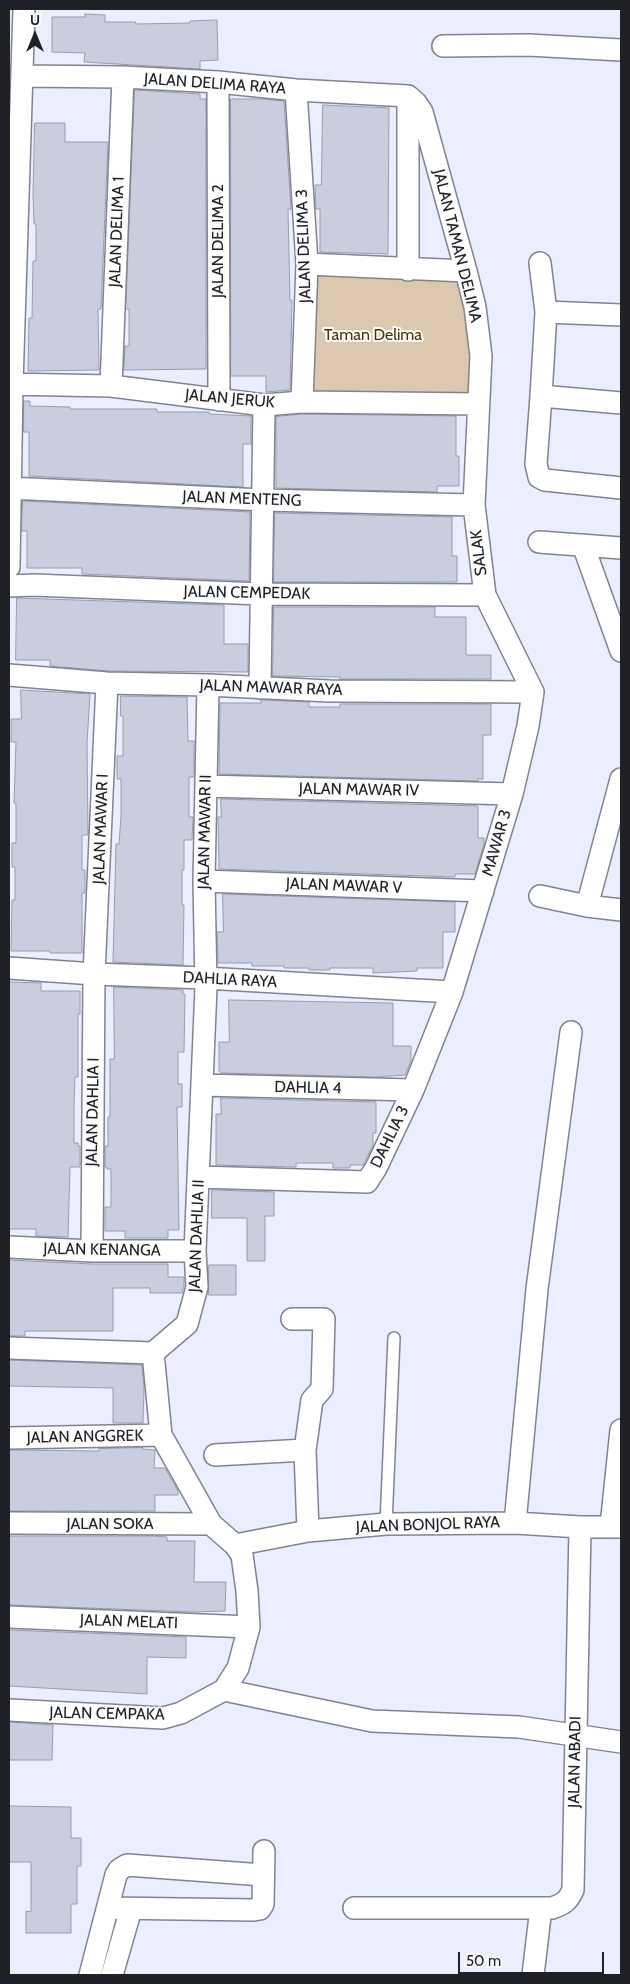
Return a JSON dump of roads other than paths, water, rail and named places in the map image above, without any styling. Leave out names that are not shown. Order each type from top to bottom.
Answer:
[{"type":"street","points":[[9,567],[14,157],[22,76],[19,17]]},
{"type":"street","points":[[443,46],[528,44],[621,50]]},
{"type":"street","name":"JALAN DELIMA RAYA","points":[[22,76],[123,77],[408,96]]},
{"type":"street","name":"JALAN DELIMA 1","points":[[111,386],[123,77]]},
{"type":"street","name":"JALAN DELIMA 2","points":[[218,82],[219,400]]},
{"type":"street","name":"JALAN DELIMA 3","points":[[296,90],[307,264],[302,402]]},
{"type":"street","points":[[408,96],[408,270]]},
{"type":"street","name":"JALAN TAMAN DELIMA","points":[[408,96],[422,112],[466,271],[479,332],[481,356],[478,404]]},
{"type":"street","points":[[540,263],[546,312],[542,396],[536,464],[539,477],[552,482],[621,488]]},
{"type":"street","points":[[307,264],[408,270],[466,271]]},
{"type":"street","points":[[546,312],[621,315]]},
{"type":"street","name":"JALAN JERUK","points":[[10,384],[111,386],[264,405],[302,402],[478,404]]},
{"type":"street","points":[[542,396],[621,403]]},
{"type":"street","name":"SALAK","points":[[478,404],[474,505],[484,595],[533,692]]},
{"type":"street","points":[[260,688],[264,405]]},
{"type":"street","name":"JALAN MENTENG","points":[[10,488],[263,500],[474,505]]},
{"type":"street","points":[[539,542],[621,548]]},
{"type":"street","points":[[583,545],[621,651]]},
{"type":"street","name":"JALAN CEMPEDAK","points":[[9,586],[34,585],[261,594],[484,595]]},
{"type":"street","name":"JALAN MAWAR RAYA","points":[[9,675],[107,683],[208,685],[329,691],[533,692]]},
{"type":"street","name":"JALAN MAWAR I","points":[[94,974],[107,683]]},
{"type":"street","name":"JALAN MAWAR II","points":[[205,978],[204,880],[208,685]]},
{"type":"street","name":"MAWAR 3","points":[[452,992],[512,794],[528,726],[533,692]]},
{"type":"street","points":[[587,906],[621,780]]},
{"type":"street","name":"JALAN MAWAR IV","points":[[206,786],[512,794]]},
{"type":"street","name":"JALAN MAWAR V","points":[[204,880],[483,891]]},
{"type":"street","points":[[540,896],[587,906],[621,910]]},
{"type":"street","name":"DAHLIA RAYA","points":[[9,968],[452,992]]},
{"type":"street","name":"JALAN DAHLIA I","points":[[92,1251],[94,974]]},
{"type":"street","name":"JALAN DAHLIA II","points":[[153,1353],[187,1324],[197,1287],[195,1251],[205,978]]},
{"type":"street","name":"DAHLIA 3","points":[[199,1177],[367,1182],[376,1168],[413,1090],[452,992]]},
{"type":"street","points":[[515,1523],[537,1288],[571,1032]]},
{"type":"street","name":"DAHLIA 4","points":[[202,1086],[413,1090]]},
{"type":"street","name":"JALAN KENANGA","points":[[9,1247],[92,1251],[195,1251]]},
{"type":"street","points":[[292,1319],[324,1319],[322,1389],[312,1400],[305,1450],[308,1531]]},
{"type":"street","points":[[9,1348],[153,1353],[161,1435],[211,1524]]},
{"type":"street","points":[[616,1526],[621,1430]]},
{"type":"street","name":"JALAN ANGGREK","points":[[9,1438],[161,1435]]},
{"type":"street","points":[[215,1455],[305,1450]]},
{"type":"street","name":"JALAN SOKA","points":[[9,1523],[211,1524]]},
{"type":"street","name":"JALAN BONJOL RAYA","points":[[235,1545],[308,1531],[386,1524],[515,1523],[580,1527],[616,1526]]},
{"type":"street","name":"JALAN CEMPAKA","points":[[9,1710],[163,1718],[181,1713],[224,1690],[238,1668],[249,1627],[247,1591],[242,1554],[235,1545],[211,1524]]},
{"type":"street","name":"JALAN ABADI","points":[[354,1908],[552,1908],[565,1903],[573,1890],[580,1527]]},
{"type":"street","name":"JALAN MELATI","points":[[9,1617],[249,1627]]},
{"type":"street","points":[[224,1690],[372,1721],[519,1726],[621,1742]]},
{"type":"street","points":[[109,1908],[254,1910],[260,1908],[263,1904],[264,1851]]},
{"type":"street","points":[[92,1966],[109,1908],[116,1875],[119,1870],[127,1865],[263,1875]]},
{"type":"street","points":[[532,1975],[542,1908]]},
{"type":"street","points":[[114,1968],[131,1909]]},
{"type":"lane","points":[[386,1524],[394,1338]]},
{"type":"park label","name":"Taman Delima","points":[[373,335]]}]
